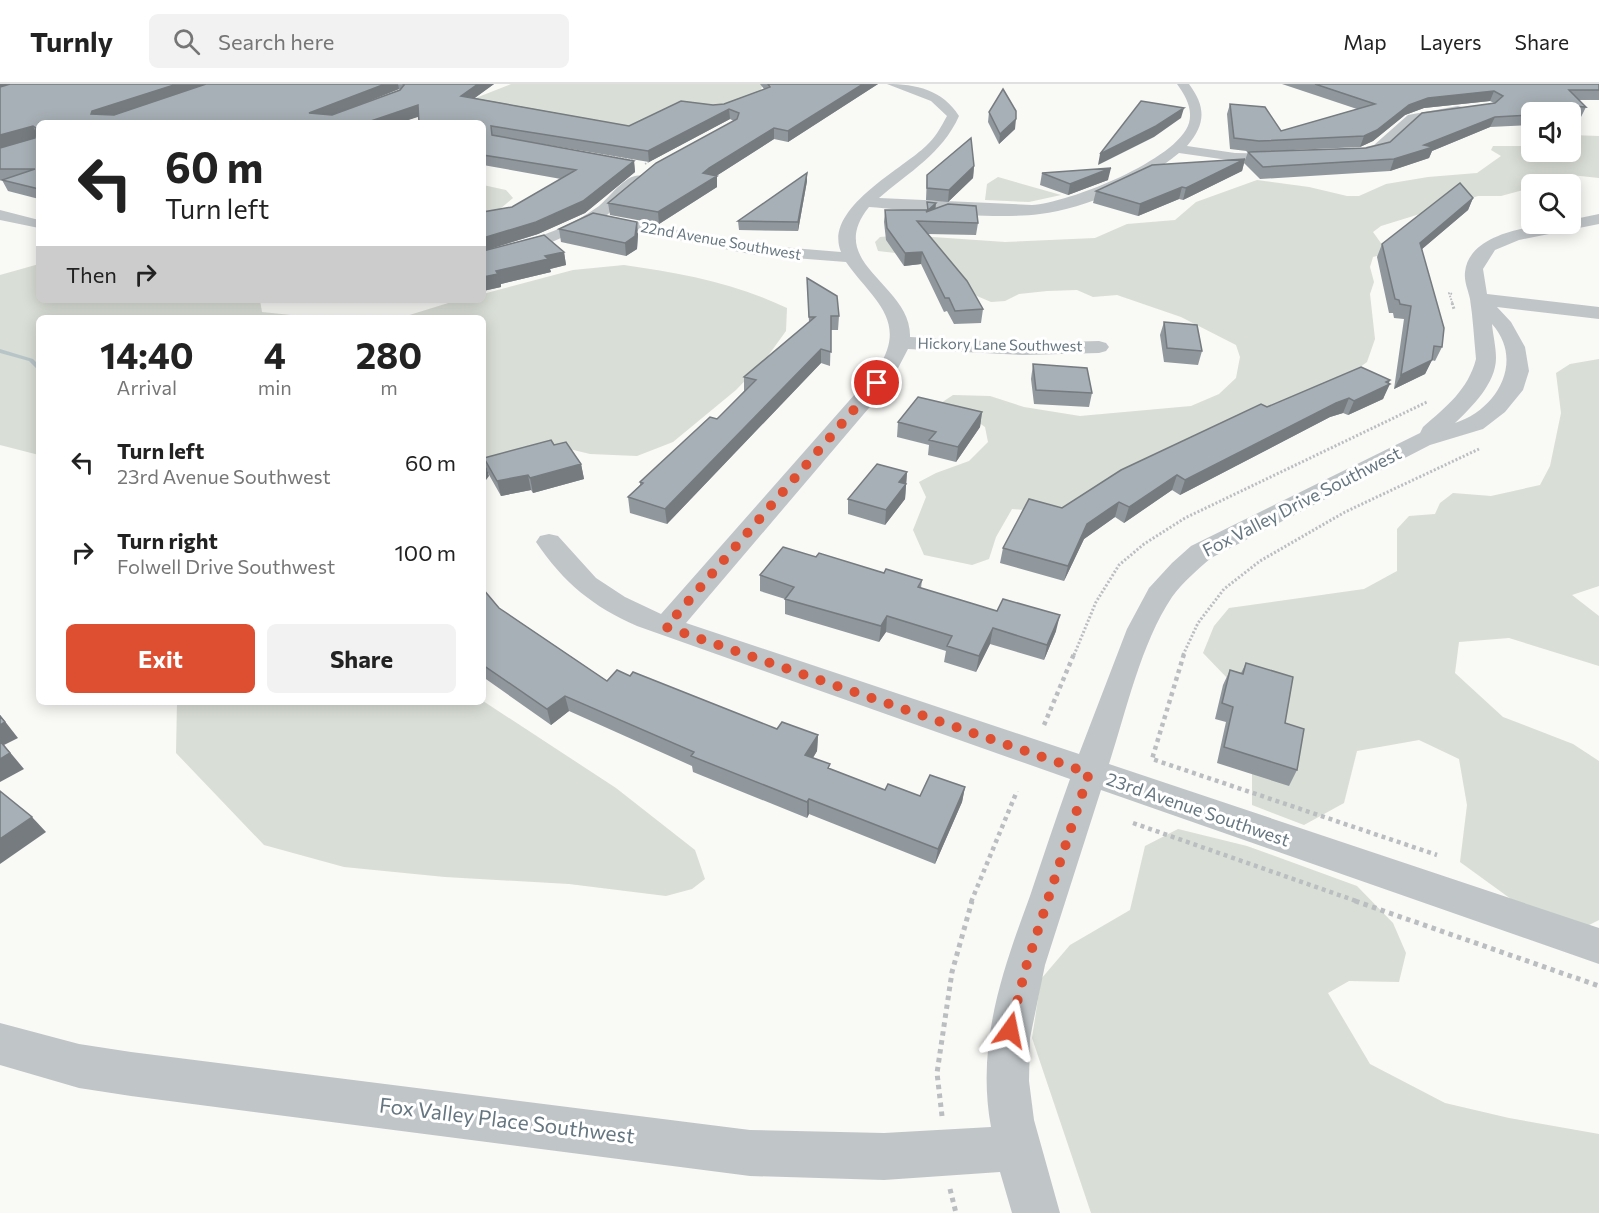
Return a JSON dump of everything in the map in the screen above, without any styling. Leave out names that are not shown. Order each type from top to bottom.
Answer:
[{"type":"street","points":[[666,627],[866,397],[893,359],[900,343],[901,332],[890,304],[847,249],[848,230],[851,218],[867,202],[936,144],[951,124],[951,112],[938,101],[916,90],[893,84]]},
{"type":"street","points":[[916,90],[939,84]]},
{"type":"street","points":[[867,202],[1030,210],[1052,207],[1077,199],[1128,178],[1179,149],[1193,130],[1197,114],[1192,97],[1183,84]]},
{"type":"street","points":[[1335,156],[1379,148],[1401,126],[1413,118],[1468,109]]},
{"type":"street","points":[[1179,149],[1235,157],[1301,157]]},
{"type":"street","points":[[486,256],[545,240],[592,218],[651,169],[628,165]]},
{"type":"street","points":[[0,215],[35,224]]},
{"type":"street","name":"22nd Avenue Southwest","points":[[592,218],[783,254],[851,257]]},
{"type":"street","name":"Fox Valley Drive Southwest","points":[[1422,440],[1460,406],[1484,373],[1486,359],[1474,269],[1481,254],[1489,246],[1514,236],[1599,219]]},
{"type":"street","points":[[1479,299],[1599,313]]},
{"type":"street","name":"Fox Valley Drive Southwest","points":[[1036,1213],[1017,1147],[1007,1063],[1014,1006],[1089,773],[1142,628],[1156,600],[1176,574],[1201,552],[1422,440],[1475,424],[1497,407],[1512,390],[1518,371],[1515,347],[1504,326],[1479,299]]},
{"type":"street","name":"Hickory Lane Southwest","points":[[900,343],[1023,349],[1099,347]]},
{"type":"street","name":"23rd Avenue Southwest","points":[[549,542],[564,565],[597,595],[629,612],[666,627],[1599,946]]},
{"type":"street","name":"Fox Valley Place Southwest","points":[[0,1044],[79,1066],[131,1074],[750,1153],[832,1157],[948,1156],[1017,1147]]},
{"type":"path","points":[[567,149],[648,163],[664,153]]},
{"type":"path","points":[[1449,859],[1152,759],[1179,665],[1198,623],[1224,589],[1260,561],[1345,512],[1480,448]]},
{"type":"path","points":[[956,1213],[951,1195],[936,1073],[952,972],[975,888],[1017,791]]},
{"type":"path","points":[[1134,823],[1599,986]]},
{"type":"shaded area","points":[[511,84],[763,84],[758,97],[623,131],[567,122],[420,120]]},
{"type":"shaded area","points":[[1581,135],[1599,136],[1599,178],[1581,176],[1581,174],[1521,174],[1521,191],[1501,196],[1478,196],[1381,226],[1373,232],[1388,253],[1373,257],[1370,267],[1374,282],[1370,294],[1375,339],[1367,362],[1345,378],[1060,513],[1012,509],[996,537],[989,559],[972,565],[924,555],[913,530],[926,497],[919,482],[969,461],[988,442],[985,427],[968,415],[941,403],[953,395],[990,396],[1024,407],[1080,416],[1191,406],[1219,394],[1236,378],[1240,357],[1236,345],[1181,317],[1117,295],[1093,297],[1077,290],[1047,291],[1019,294],[1005,301],[991,302],[963,290],[931,257],[878,251],[875,242],[880,237],[904,235],[1005,242],[1095,238],[1127,224],[1175,220],[1196,202],[1257,180],[1309,187],[1347,196],[1359,196],[1386,184],[1428,177],[1477,173],[1501,156],[1491,150],[1493,146],[1521,146],[1521,162],[1581,162]]},
{"type":"shaded area","points":[[998,177],[1061,195],[1029,202],[985,200],[987,184]]},
{"type":"shaded area","points":[[486,186],[506,190],[513,198],[500,209],[486,216]]},
{"type":"shaded area","points":[[36,265],[36,303],[260,303],[262,312],[291,315],[36,315],[36,454],[0,445],[0,275]]},
{"type":"shaded area","points":[[624,265],[707,280],[767,299],[787,308],[786,331],[765,360],[736,390],[673,442],[637,456],[590,454],[553,445],[492,462],[486,468],[486,315],[409,315],[448,303],[486,303],[486,293],[573,270]]},
{"type":"shaded area","points":[[1599,359],[1599,586],[1572,595],[1599,616],[1599,666],[1509,638],[1459,642],[1455,673],[1503,717],[1573,744],[1599,761],[1599,920],[1585,927],[1511,899],[1460,862],[1467,805],[1459,759],[1419,740],[1357,751],[1344,803],[1304,825],[1252,805],[1252,763],[1229,680],[1203,653],[1214,626],[1229,608],[1364,589],[1397,571],[1397,529],[1409,516],[1435,514],[1440,503],[1453,493],[1491,496],[1540,485],[1550,466],[1561,413],[1556,373],[1570,364]]},
{"type":"shaded area","points":[[486,703],[616,788],[695,850],[705,879],[692,889],[666,896],[569,884],[445,877],[344,867],[264,845],[176,753],[177,705],[486,705]]},
{"type":"shaded area","points":[[1178,829],[1247,846],[1357,886],[1393,923],[1406,953],[1399,982],[1349,981],[1328,993],[1370,1064],[1445,1103],[1509,1118],[1599,1134],[1599,1213],[1091,1213],[1032,1038],[1041,979],[1070,945],[1130,910],[1145,846]]},
{"type":"building","points":[[10,84],[177,84],[92,111],[91,114],[114,115],[206,84],[385,84],[309,113],[332,115],[400,90],[403,84],[478,84],[461,96],[629,126],[681,101],[724,104],[770,87],[768,84],[863,84],[788,131],[774,128],[709,168],[703,173],[717,176],[658,212],[608,203],[656,163],[737,119],[739,113],[729,109],[648,151],[491,126],[492,135],[634,161],[583,201],[536,222],[486,237],[486,211],[512,207],[576,170],[486,155],[486,120],[419,120],[418,105],[374,120],[36,120],[36,128],[33,126],[0,135],[0,87]]},
{"type":"building","points":[[1315,84],[1599,84],[1599,90],[1569,90],[1581,102],[1521,102],[1521,116],[1495,117],[1424,145],[1433,147],[1394,159],[1263,167],[1248,152],[1366,148],[1390,142],[1422,113],[1495,103],[1503,96],[1494,91],[1428,98],[1409,105],[1377,130],[1364,136],[1259,141],[1234,138],[1230,104],[1265,107],[1281,131],[1375,104]]},
{"type":"building","points":[[1003,89],[1016,111],[1016,119],[1000,134],[989,112]]},
{"type":"building","points":[[1141,101],[1184,108],[1156,126],[1100,154]]},
{"type":"building","points":[[36,128],[36,188],[2,180],[35,169],[0,169],[0,148],[35,138]]},
{"type":"building","points":[[971,138],[974,166],[949,190],[927,188],[927,175]]},
{"type":"building","points":[[1245,159],[1186,188],[1182,187],[1140,204],[1096,191],[1152,165]]},
{"type":"building","points":[[1111,168],[1070,184],[1042,173]]},
{"type":"building","points":[[807,173],[798,222],[738,221]]},
{"type":"building","points":[[1460,183],[1473,198],[1420,243],[1444,328],[1442,347],[1434,346],[1432,360],[1401,375],[1411,306],[1400,304],[1399,300],[1395,299],[1382,244]]},
{"type":"building","points":[[927,202],[936,203],[926,212],[948,204],[976,206],[978,223],[917,221],[967,281],[983,309],[955,311],[949,298],[945,298],[922,252],[905,253],[887,228],[885,210],[928,210]]},
{"type":"building","points":[[593,213],[637,222],[635,236],[625,243],[559,229]]},
{"type":"building","points":[[544,235],[564,252],[545,256],[548,259],[496,271],[498,274],[486,276],[486,250]]},
{"type":"building","points":[[807,278],[837,296],[839,316],[831,316],[831,352],[821,349],[665,509],[628,497],[643,483],[640,482],[710,417],[717,419],[756,380],[744,377],[815,317],[809,317]]},
{"type":"building","points":[[1164,322],[1197,325],[1202,351],[1167,348]]},
{"type":"building","points":[[1033,364],[1087,368],[1092,393],[1036,390]]},
{"type":"building","points":[[1361,367],[1390,380],[1386,382],[1390,384],[1354,401],[1349,398],[1336,403],[1185,480],[1177,475],[1129,507],[1119,502],[1087,524],[1068,566],[1003,548],[1029,499],[1062,508],[1121,470],[1261,404],[1267,407]]},
{"type":"building","points":[[918,397],[982,412],[958,447],[929,440],[936,432],[898,422]]},
{"type":"building","points":[[551,440],[554,445],[566,442],[581,464],[530,478],[528,475],[497,481],[486,457]]},
{"type":"building","points":[[877,464],[907,472],[899,482],[906,484],[886,510],[848,499]]},
{"type":"building","points":[[783,547],[816,557],[819,553],[884,573],[886,569],[922,580],[918,587],[997,611],[1003,599],[1060,615],[1047,645],[993,628],[979,656],[947,646],[952,636],[887,616],[881,626],[785,599],[794,587],[760,575]]},
{"type":"building","points":[[486,593],[499,608],[607,681],[617,670],[630,676],[633,672],[777,729],[782,722],[818,735],[805,755],[830,764],[828,768],[885,790],[888,784],[920,796],[930,775],[965,787],[938,849],[809,799],[807,802],[691,756],[694,752],[565,696],[547,709],[486,667]]},
{"type":"building","points":[[1246,663],[1293,677],[1285,723],[1304,729],[1297,770],[1224,747],[1233,707],[1222,703],[1230,670],[1243,674]]},
{"type":"building","points":[[0,741],[10,753],[0,759]]},
{"type":"building","points":[[0,791],[32,817],[0,839]]},
{"type":"waterway","points":[[0,351],[31,360],[36,366]]},
{"type":"route","points":[[877,383],[666,627],[1089,773],[1014,1006],[1010,1030]]}]
